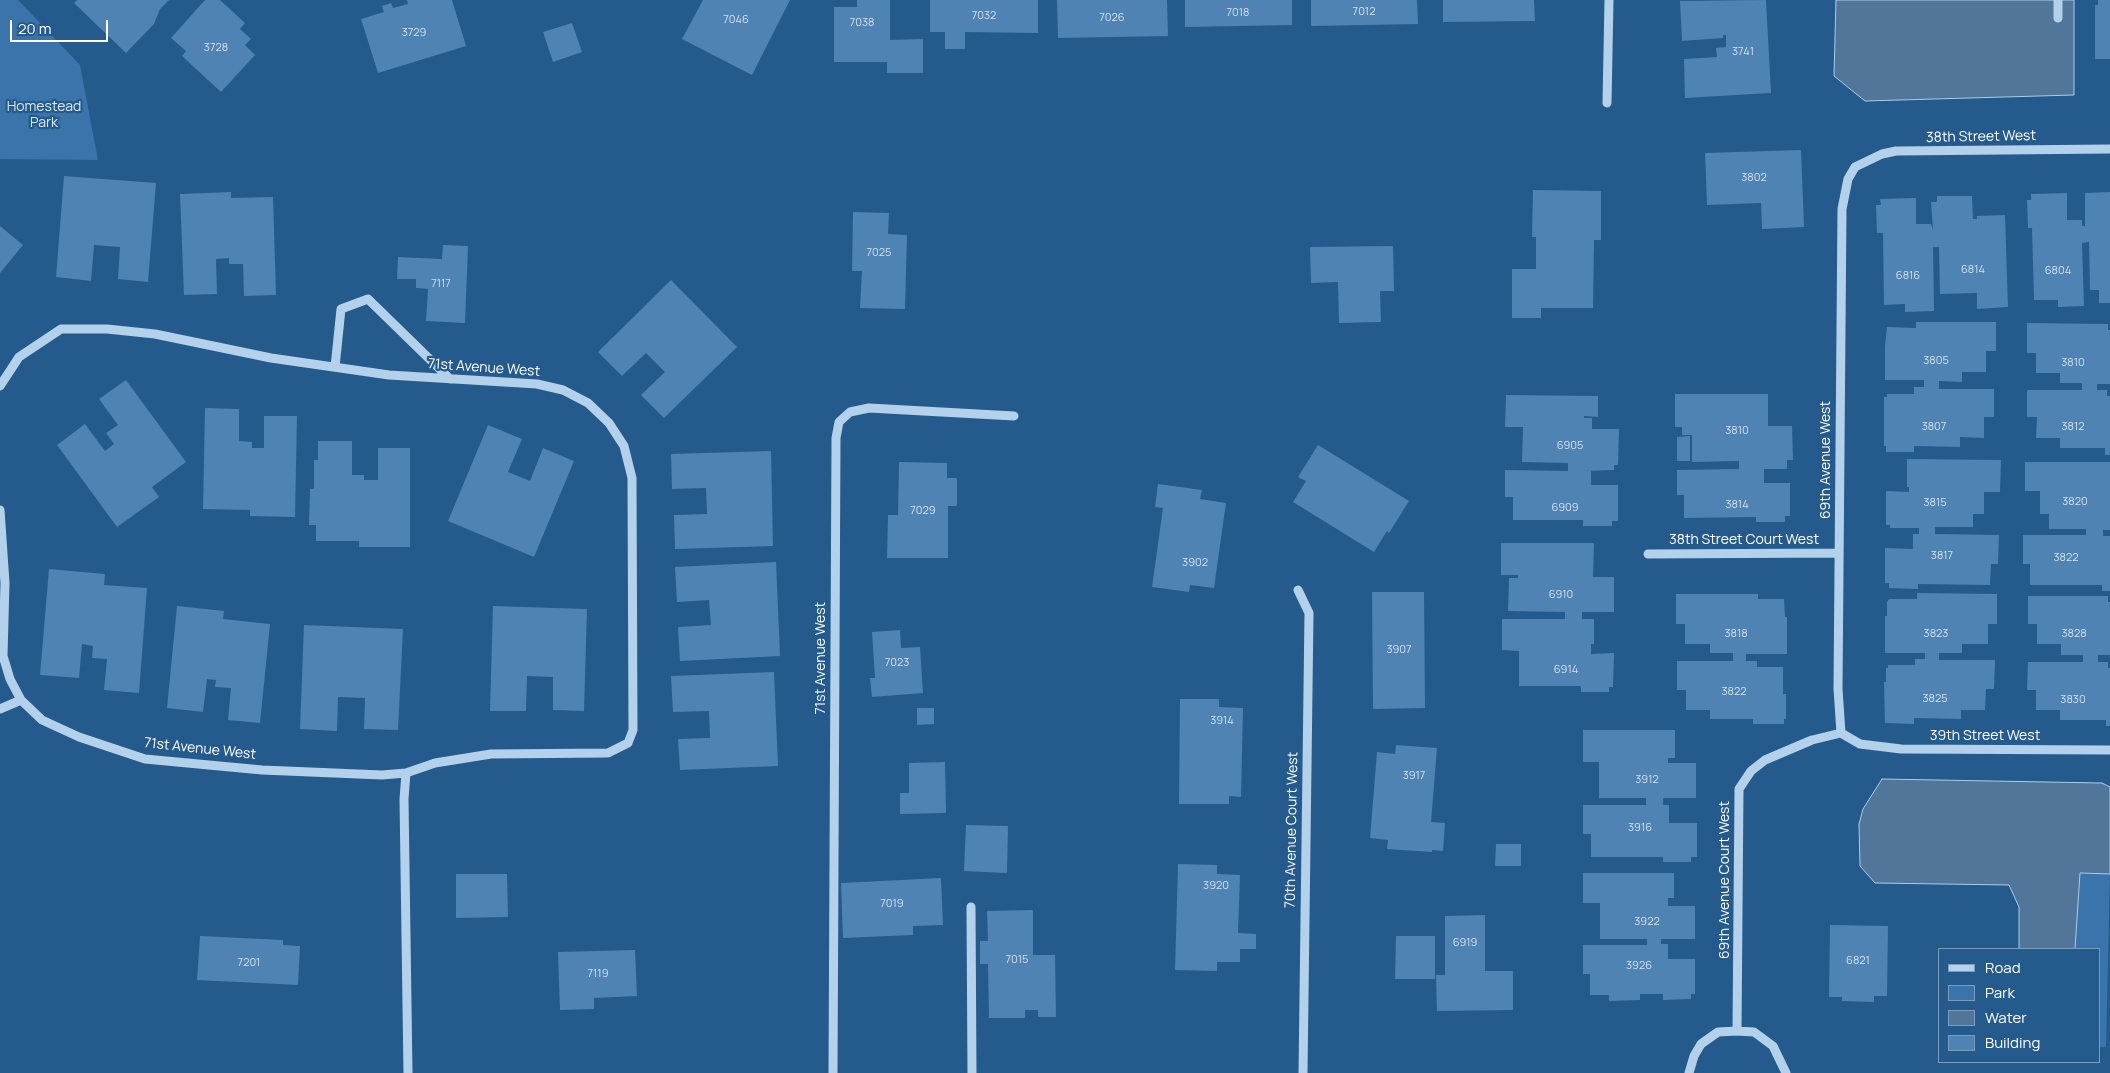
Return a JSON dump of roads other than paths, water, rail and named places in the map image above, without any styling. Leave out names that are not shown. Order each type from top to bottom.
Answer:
[{"type":"street","points":[[1607,103],[1609,0]]},
{"type":"street","points":[[2058,0],[2058,18]]},
{"type":"street","name":"38th Street West","points":[[1855,166],[1882,154],[1896,151],[2110,149]]},
{"type":"street","name":"69th Avenue West","points":[[1841,734],[1838,690],[1842,209],[1845,189],[1855,166]]},
{"type":"street","points":[[335,367],[341,309],[368,299],[450,379]]},
{"type":"street","name":"71st Avenue West","points":[[0,386],[20,357],[60,329],[107,329],[154,334],[271,358],[335,367],[390,374],[537,384],[563,390],[588,403],[609,423],[624,446],[632,478],[633,730],[628,743],[608,753],[491,754],[435,763],[406,773],[382,775],[262,770],[145,759],[79,737],[42,720],[21,700],[10,679],[3,656],[5,582],[0,510]]},
{"type":"street","name":"71st Avenue West","points":[[833,1073],[836,438],[839,422],[850,412],[869,408],[1014,416]]},
{"type":"street","name":"38th Street Court West","points":[[1648,554],[1839,553]]},
{"type":"street","name":"70th Avenue Court West","points":[[1298,590],[1309,614],[1303,1073]]},
{"type":"street","points":[[0,709],[21,700]]},
{"type":"street","name":"39th Street West","points":[[1841,734],[1860,744],[1901,749],[2110,750]]},
{"type":"street","name":"69th Avenue Court West","points":[[1737,1030],[1739,789],[1751,772],[1765,760],[1812,740],[1841,734]]},
{"type":"street","points":[[406,773],[404,799],[408,1073]]},
{"type":"street","points":[[971,907],[972,1073]]},
{"type":"street","points":[[1689,1073],[1694,1056],[1701,1044],[1718,1032],[1737,1030],[1754,1032],[1773,1046],[1786,1073]]},
{"type":"water","points":[[1836,0],[2074,0],[2074,95],[1865,101],[1834,76]]},
{"type":"water","points":[[1882,779],[2102,783],[2110,787],[2110,874],[2080,873],[2075,948],[2019,948],[2019,907],[2009,885],[1875,883],[1860,866],[1859,824],[1863,809]]},
{"type":"park label","name":"Homestead Park","points":[[44,116]]}]
